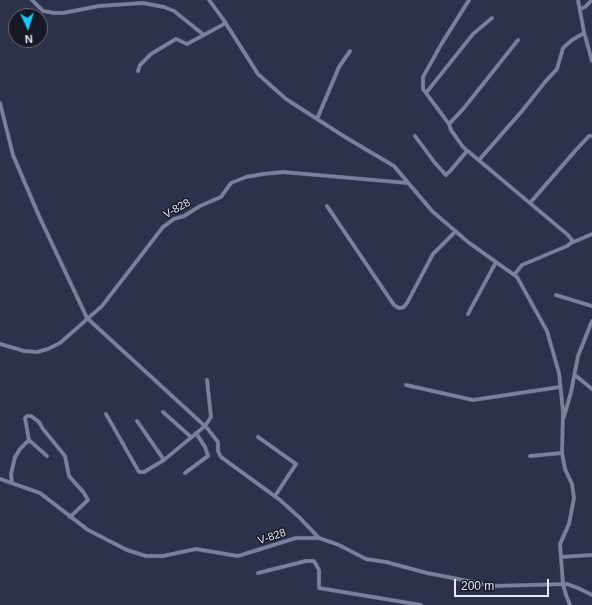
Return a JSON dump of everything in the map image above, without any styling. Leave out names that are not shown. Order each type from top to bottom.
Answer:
[{"type":"street","points":[[32,0],[43,11],[54,13],[63,13],[99,6],[143,3],[164,7],[174,11],[204,35]]},
{"type":"street","points":[[209,0],[226,23],[258,74],[286,99],[394,166],[432,211],[468,242],[517,277],[547,331],[559,373],[562,453],[565,469],[572,484],[574,498],[570,524],[560,544],[563,584],[570,605]]},
{"type":"street","points":[[469,0],[423,77],[423,89],[449,124],[451,130],[463,147],[568,235],[572,240],[571,243]]},
{"type":"street","points":[[578,0],[584,33],[592,61]]},
{"type":"street","points":[[580,9],[585,7],[592,0]]},
{"type":"street","points":[[426,93],[473,34],[492,18]]},
{"type":"street","points":[[138,71],[140,65],[151,54],[176,39],[187,44],[226,23]]},
{"type":"street","points":[[479,160],[557,69],[563,48],[572,40],[584,33]]},
{"type":"street","points":[[449,124],[464,108],[518,40]]},
{"type":"street","points":[[317,119],[339,67],[350,51]]},
{"type":"street","points":[[0,103],[13,155],[88,319],[205,426],[218,442],[218,451],[221,457],[275,496],[300,518],[319,538]]},
{"type":"street","points":[[415,136],[446,175],[452,170],[467,151]]},
{"type":"street","points":[[530,203],[575,151],[589,136],[592,136]]},
{"type":"street","name":"V-828","points":[[0,344],[24,351],[37,352],[48,349],[60,343],[102,306],[163,227],[200,206],[221,197],[231,183],[246,177],[283,172],[408,183]]},
{"type":"street","points":[[327,206],[394,305],[399,308],[404,307],[407,303],[433,254],[456,231]]},
{"type":"street","points":[[514,275],[522,264],[592,234]]},
{"type":"street","points":[[468,314],[496,262]]},
{"type":"street","points":[[556,295],[592,306]]},
{"type":"street","points":[[562,422],[572,392],[578,356],[592,321]]},
{"type":"street","points":[[575,375],[592,389]]},
{"type":"street","points":[[106,414],[140,472],[144,472],[164,460],[205,426],[210,417],[207,380]]},
{"type":"street","points":[[406,385],[473,400],[560,387]]},
{"type":"street","points":[[163,412],[192,437]]},
{"type":"street","points":[[47,456],[29,440],[24,423],[27,416],[31,416],[39,422],[65,456],[69,476],[84,493],[88,500],[70,517]]},
{"type":"street","points":[[137,421],[164,460]]},
{"type":"street","points":[[185,473],[208,456],[205,447],[196,433]]},
{"type":"street","points":[[258,437],[296,464],[275,496]]},
{"type":"street","points":[[12,483],[11,474],[16,457],[20,449],[29,440]]},
{"type":"street","points":[[530,456],[562,453]]},
{"type":"street","name":"V-828","points":[[0,479],[40,493],[88,530],[127,550],[146,556],[163,556],[196,550],[238,556],[296,538],[319,538],[339,545],[366,559],[386,562],[427,573],[494,586],[563,584],[578,588],[592,596]]},
{"type":"street","points":[[561,557],[592,555]]},
{"type":"street","points":[[258,574],[306,560],[314,561],[319,570],[319,588],[421,605]]}]
